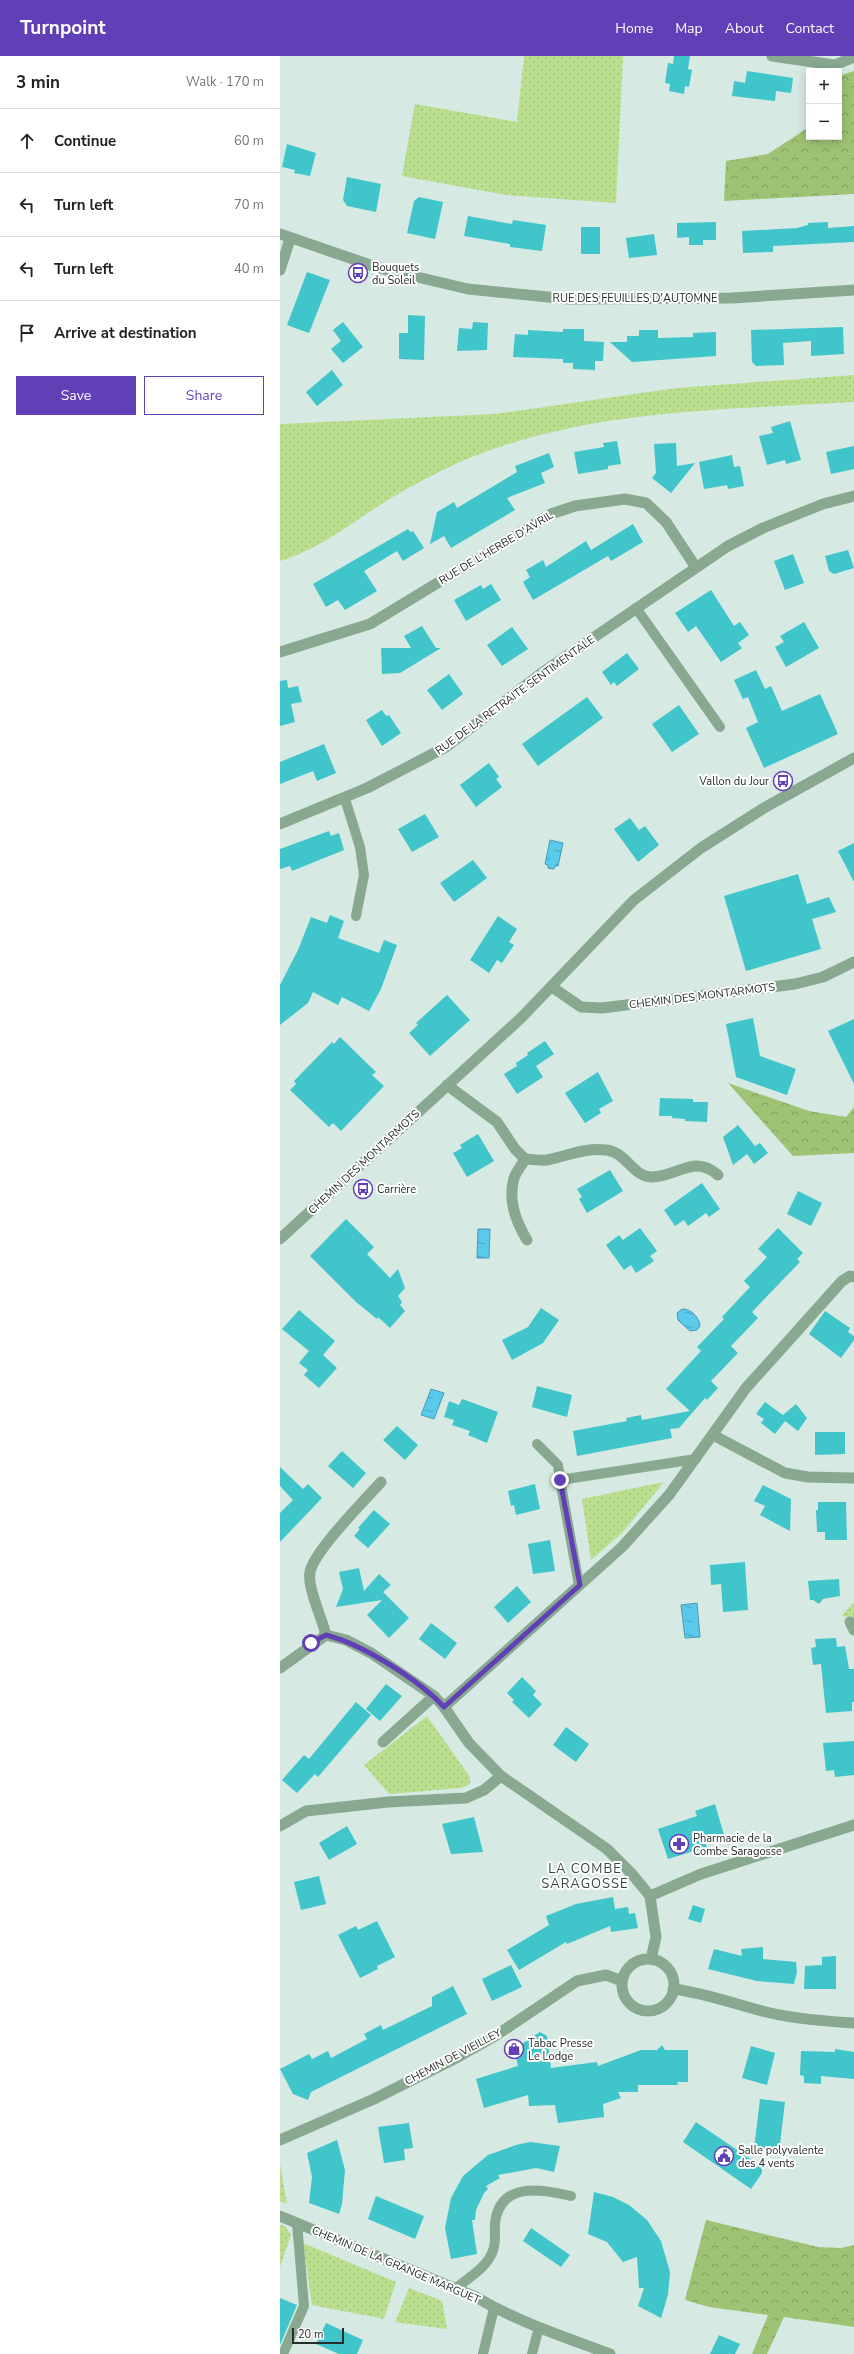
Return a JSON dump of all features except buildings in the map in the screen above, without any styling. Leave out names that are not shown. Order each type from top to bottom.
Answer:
[{"type":"street","points":[[772,56],[835,65],[854,57]]},
{"type":"street","points":[[280,270],[285,237]]},
{"type":"street","name":"RUE DES FEUILLES D'AUTOMNE","points":[[285,237],[379,268],[468,289],[568,299],[732,298],[854,290]]},
{"type":"street","name":"RUE DE LA RETRAITE SENTIMENTALE","points":[[280,824],[345,798],[407,769],[446,747],[543,672],[695,566],[728,546],[763,528],[823,504],[854,496]]},
{"type":"street","name":"RUE DE L'HERBE D'AVRIL","points":[[280,652],[370,624],[551,514],[575,506],[625,499],[646,503],[666,522],[695,566]]},
{"type":"street","name":"CHEMIN DES MONTARMOTS","points":[[280,1239],[521,1018],[634,900],[701,848],[764,808],[854,758]]},
{"type":"street","name":"CHEMIN DES MONTARMOTS","points":[[552,987],[581,1007],[602,1008],[795,984],[823,977],[854,962]]},
{"type":"street","points":[[447,1085],[497,1122],[515,1149],[525,1159],[545,1160],[587,1149],[608,1150],[624,1156],[640,1174],[652,1177],[679,1171],[690,1165],[704,1166],[718,1175]]},
{"type":"street","points":[[525,1159],[514,1177],[513,1206],[517,1224],[526,1240]]},
{"type":"street","points":[[444,1707],[622,1547],[669,1495],[746,1388],[842,1281],[850,1276],[854,1278]]},
{"type":"street","points":[[713,1435],[785,1473],[808,1477],[854,1478]]},
{"type":"street","points":[[326,1635],[311,1587],[310,1572],[321,1552],[381,1482]]},
{"type":"street","points":[[280,1668],[326,1635],[346,1640],[371,1653],[434,1696],[444,1707],[469,1743],[501,1776],[607,1849],[632,1874],[650,1896],[656,1937],[652,1959]]},
{"type":"street","points":[[383,1742],[434,1696]]},
{"type":"street","points":[[280,1826],[306,1811],[388,1802],[466,1798],[484,1790],[501,1776]]},
{"type":"street","points":[[650,1896],[702,1874],[854,1824]]},
{"type":"street","points":[[643,1959],[652,1959],[666,1967],[672,1977],[673,1989],[671,1997],[660,2008],[644,2011],[630,2004],[622,1990],[622,1981],[624,1974],[632,1964],[643,1959]]},
{"type":"street","name":"CHEMIN DE VIEILLEY","points":[[280,2140],[374,2099],[458,2057],[495,2036],[577,1981],[606,1975],[622,1981]]},
{"type":"street","points":[[673,1989],[694,1991],[766,2012],[804,2020],[854,2023]]},
{"type":"street","name":"CHEMIN DE LA GRANGE MARGUET","points":[[280,2216],[455,2289],[494,2308],[593,2351],[610,2354]]},
{"type":"lane","points":[[636,608],[720,727]]},
{"type":"lane","points":[[345,798],[360,847],[364,875],[356,916]]},
{"type":"lane","points":[[537,1444],[558,1465],[580,1585]]},
{"type":"lane","points":[[560,1480],[696,1459]]},
{"type":"lane","points":[[455,2289],[483,2266],[492,2254],[495,2245],[497,2212],[506,2200],[522,2191],[540,2189],[571,2196]]},
{"type":"lane","name":"CHEMIN DE LA GRANGE MARGUET","points":[[283,2354],[304,2306],[297,2223]]},
{"type":"lane","name":"CHEMIN DE LA GRANGE MARGUET","points":[[483,2354],[494,2308]]},
{"type":"lane","points":[[532,2354],[539,2327]]},
{"type":"green space","points":[[524,56],[623,56],[616,203],[506,195],[402,176],[415,104],[517,122]]},
{"type":"green space","points":[[854,71],[854,194],[724,201],[726,161],[768,154],[806,129],[806,140],[842,140],[842,75]]},
{"type":"green space","points":[[854,375],[854,402],[707,410],[658,415],[609,421],[561,430],[513,443],[467,459],[438,472],[391,498],[324,542],[295,556],[280,561],[280,424],[495,414],[676,388]]},
{"type":"green space","points":[[728,1083],[809,1111],[846,1117],[854,1107],[854,1153],[793,1156]]},
{"type":"green space","points":[[664,1482],[622,1533],[591,1560],[582,1499]]},
{"type":"green space","points":[[854,1602],[854,1618],[841,1616]]},
{"type":"green space","points":[[427,1716],[470,1777],[470,1784],[461,1788],[389,1794],[364,1765]]},
{"type":"green space","points":[[280,2164],[287,2204],[280,2201]]},
{"type":"green space","points":[[706,2220],[818,2247],[841,2248],[854,2245],[854,2327],[784,2317],[767,2354],[752,2354],[768,2315],[709,2307],[685,2300]]},
{"type":"green space","points":[[280,2225],[285,2226],[291,2235],[280,2267]]},
{"type":"green space","points":[[303,2243],[396,2282],[384,2319],[312,2305]]},
{"type":"green space","points":[[409,2288],[442,2301],[447,2329],[395,2322]]},
{"type":"water","points":[[550,840],[563,843],[558,866],[555,866],[554,869],[548,868],[548,865],[545,864]]},
{"type":"water","points":[[478,1229],[490,1229],[489,1258],[477,1258]]},
{"type":"water","points":[[682,1309],[688,1310],[696,1317],[700,1323],[697,1330],[690,1331],[678,1320],[677,1313]]},
{"type":"water","points":[[431,1389],[444,1393],[434,1419],[421,1415]]},
{"type":"water","points":[[697,1603],[700,1637],[685,1638],[681,1605]]},
{"type":"place","name":"Bouquets du Soleil","points":[[358,273]]},
{"type":"place","name":"Vallon du Jour","points":[[783,781]]},
{"type":"place","name":"Carrière","points":[[363,1189]]},
{"type":"place","name":"Pharmacie de la Combe Saragosse","points":[[679,1844]]},
{"type":"place","name":"Tabac Presse Le Lodge","points":[[514,2049]]},
{"type":"place","name":"Salle polyvalente des 4 vents","points":[[724,2156]]},
{"type":"district","name":"LA COMBE SARAGOSSE","points":[[585,1876]]},
{"type":"route","points":[[311,1643],[326,1635],[346,1640],[371,1653],[434,1696],[444,1707],[580,1585],[560,1480]]}]
